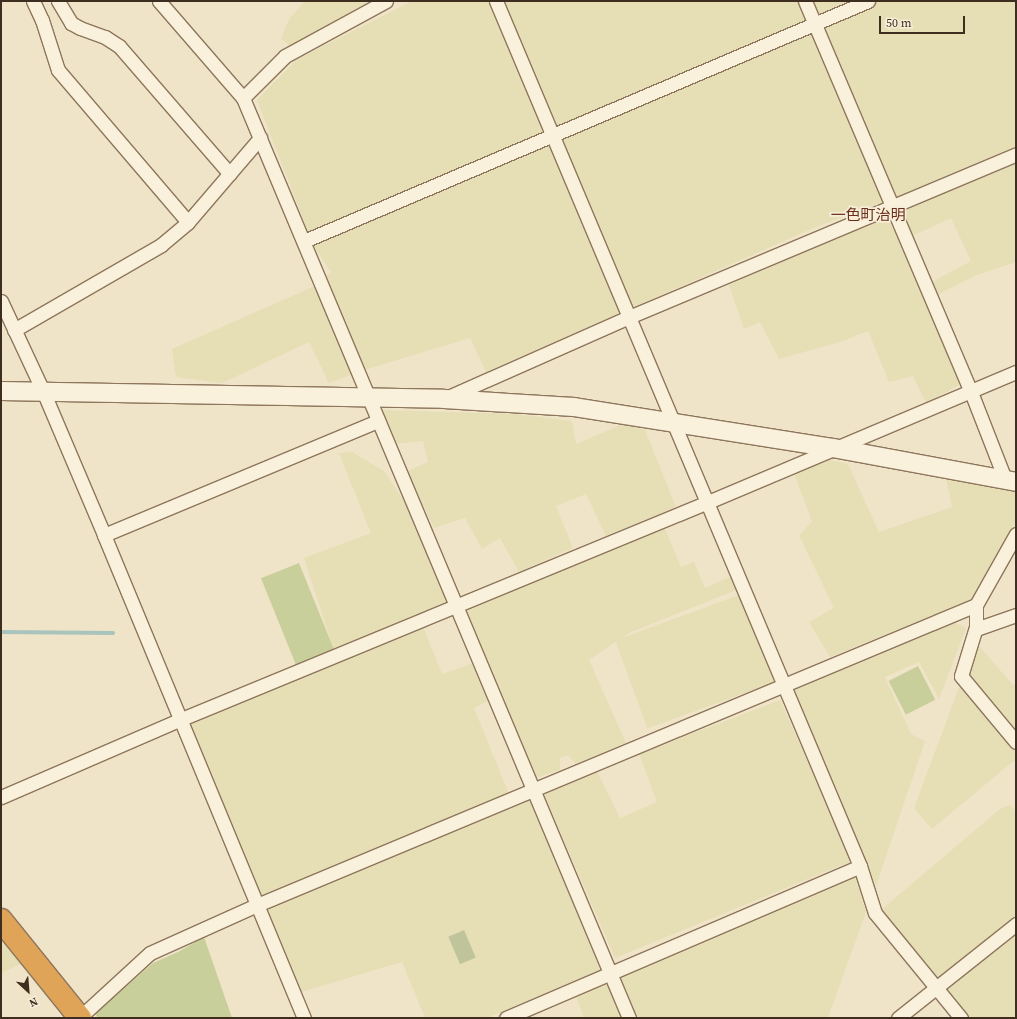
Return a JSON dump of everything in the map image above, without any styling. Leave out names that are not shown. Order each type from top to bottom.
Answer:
[{"type":"highway","points":[[1,920],[80,1018]]},
{"type":"street","points":[[33,1],[42,20],[58,70],[188,222]]},
{"type":"street","points":[[58,1],[72,23],[80,28],[105,37],[119,46],[230,174]]},
{"type":"street","points":[[158,1],[243,98],[304,241],[368,399],[457,606],[628,1018]]},
{"type":"street","points":[[243,98],[285,56],[386,1]]},
{"type":"street","points":[[496,1],[860,866],[874,913],[961,1018]]},
{"type":"street","points":[[806,1],[971,392],[1010,480]]},
{"type":"street","points":[[304,241],[868,1]]},
{"type":"street","points":[[14,330],[161,244],[188,222],[260,138]]},
{"type":"street","points":[[444,399],[629,317],[1016,154]]},
{"type":"street","points":[[1,301],[43,391],[104,535],[179,720],[304,1018]]},
{"type":"street","points":[[1,797],[179,720],[708,502],[1016,372]]},
{"type":"street","points":[[1,391],[368,399],[444,399],[574,407],[833,448],[1010,480]]},
{"type":"street","points":[[104,535],[378,421]]},
{"type":"street","points":[[1016,534],[976,605],[976,629],[961,676],[1016,742]]},
{"type":"street","points":[[80,1018],[150,953],[257,905],[976,605]]},
{"type":"street","points":[[976,629],[1016,615]]},
{"type":"street","points":[[506,1018],[860,866]]},
{"type":"street","points":[[898,1018],[1016,924]]},
{"type":"shaded area","points":[[305,1],[375,1],[293,48],[281,39],[289,19]]},
{"type":"shaded area","points":[[412,1],[1016,1],[1016,146],[896,197],[816,227],[486,372],[470,338],[364,370],[329,383],[309,342],[222,383],[176,377],[172,349],[315,286],[331,272],[313,245],[257,100],[296,60]]},
{"type":"shaded area","points":[[1016,158],[1016,262],[977,275],[935,296],[930,283],[971,261],[951,218],[910,237],[902,209]]},
{"type":"shaded area","points":[[890,214],[961,384],[926,403],[913,376],[889,382],[868,331],[840,342],[779,359],[760,322],[744,329],[729,285]]},
{"type":"shaded area","points":[[380,410],[515,414],[572,421],[576,444],[623,424],[645,430],[676,507],[606,536],[586,494],[556,506],[573,548],[519,572],[500,538],[482,549],[465,518],[434,528],[407,471],[428,462],[423,441],[395,444]]},
{"type":"shaded area","points":[[352,452],[384,471],[410,510],[451,602],[422,624],[442,674],[474,663],[492,699],[474,708],[509,794],[532,799],[600,970],[487,1018],[425,1018],[402,962],[301,992],[188,720],[338,663],[304,558],[371,533],[339,453]]},
{"type":"shaded area","points":[[822,458],[848,464],[879,532],[952,507],[946,478],[993,485],[1016,491],[1016,522],[973,599],[830,657],[809,622],[834,608],[799,535],[812,522],[794,473]]},
{"type":"shaded area","points":[[664,526],[681,567],[694,562],[705,588],[732,576],[739,589],[629,633],[589,660],[626,743],[576,764],[568,755],[560,758],[560,770],[535,778],[501,700],[465,610]]},
{"type":"shaded area","points":[[742,594],[774,682],[647,729],[615,640]]},
{"type":"shaded area","points":[[949,620],[966,628],[939,699],[919,662],[885,677],[911,734],[925,741],[876,886],[836,799],[791,688]]},
{"type":"shaded area","points":[[978,645],[1013,685],[1016,683],[1016,729],[970,677]]},
{"type":"shaded area","points":[[960,685],[1016,752],[1016,759],[932,829],[914,808]]},
{"type":"shaded area","points":[[780,700],[852,861],[615,958],[544,795],[596,769],[620,818],[657,802],[639,754]]},
{"type":"shaded area","points":[[1010,805],[1016,811],[1016,1018],[970,1018],[881,910],[1000,809]]},
{"type":"shaded area","points":[[855,873],[866,912],[828,1018],[584,1018],[576,997]]},
{"type":"shaded area","points":[[1,935],[25,962],[1,973]]},
{"type":"green space","points":[[299,563],[335,651],[297,666],[261,578]]},
{"type":"green space","points":[[918,666],[935,700],[906,715],[889,681]]},
{"type":"green space","points":[[464,930],[476,958],[460,964],[448,937]]},
{"type":"green space","points":[[204,937],[232,1018],[98,1018],[95,1014],[153,963],[178,952]]},
{"type":"waterway","points":[[1,632],[113,633]]},
{"type":"district","name":"一色町治明","points":[[868,215]]}]
